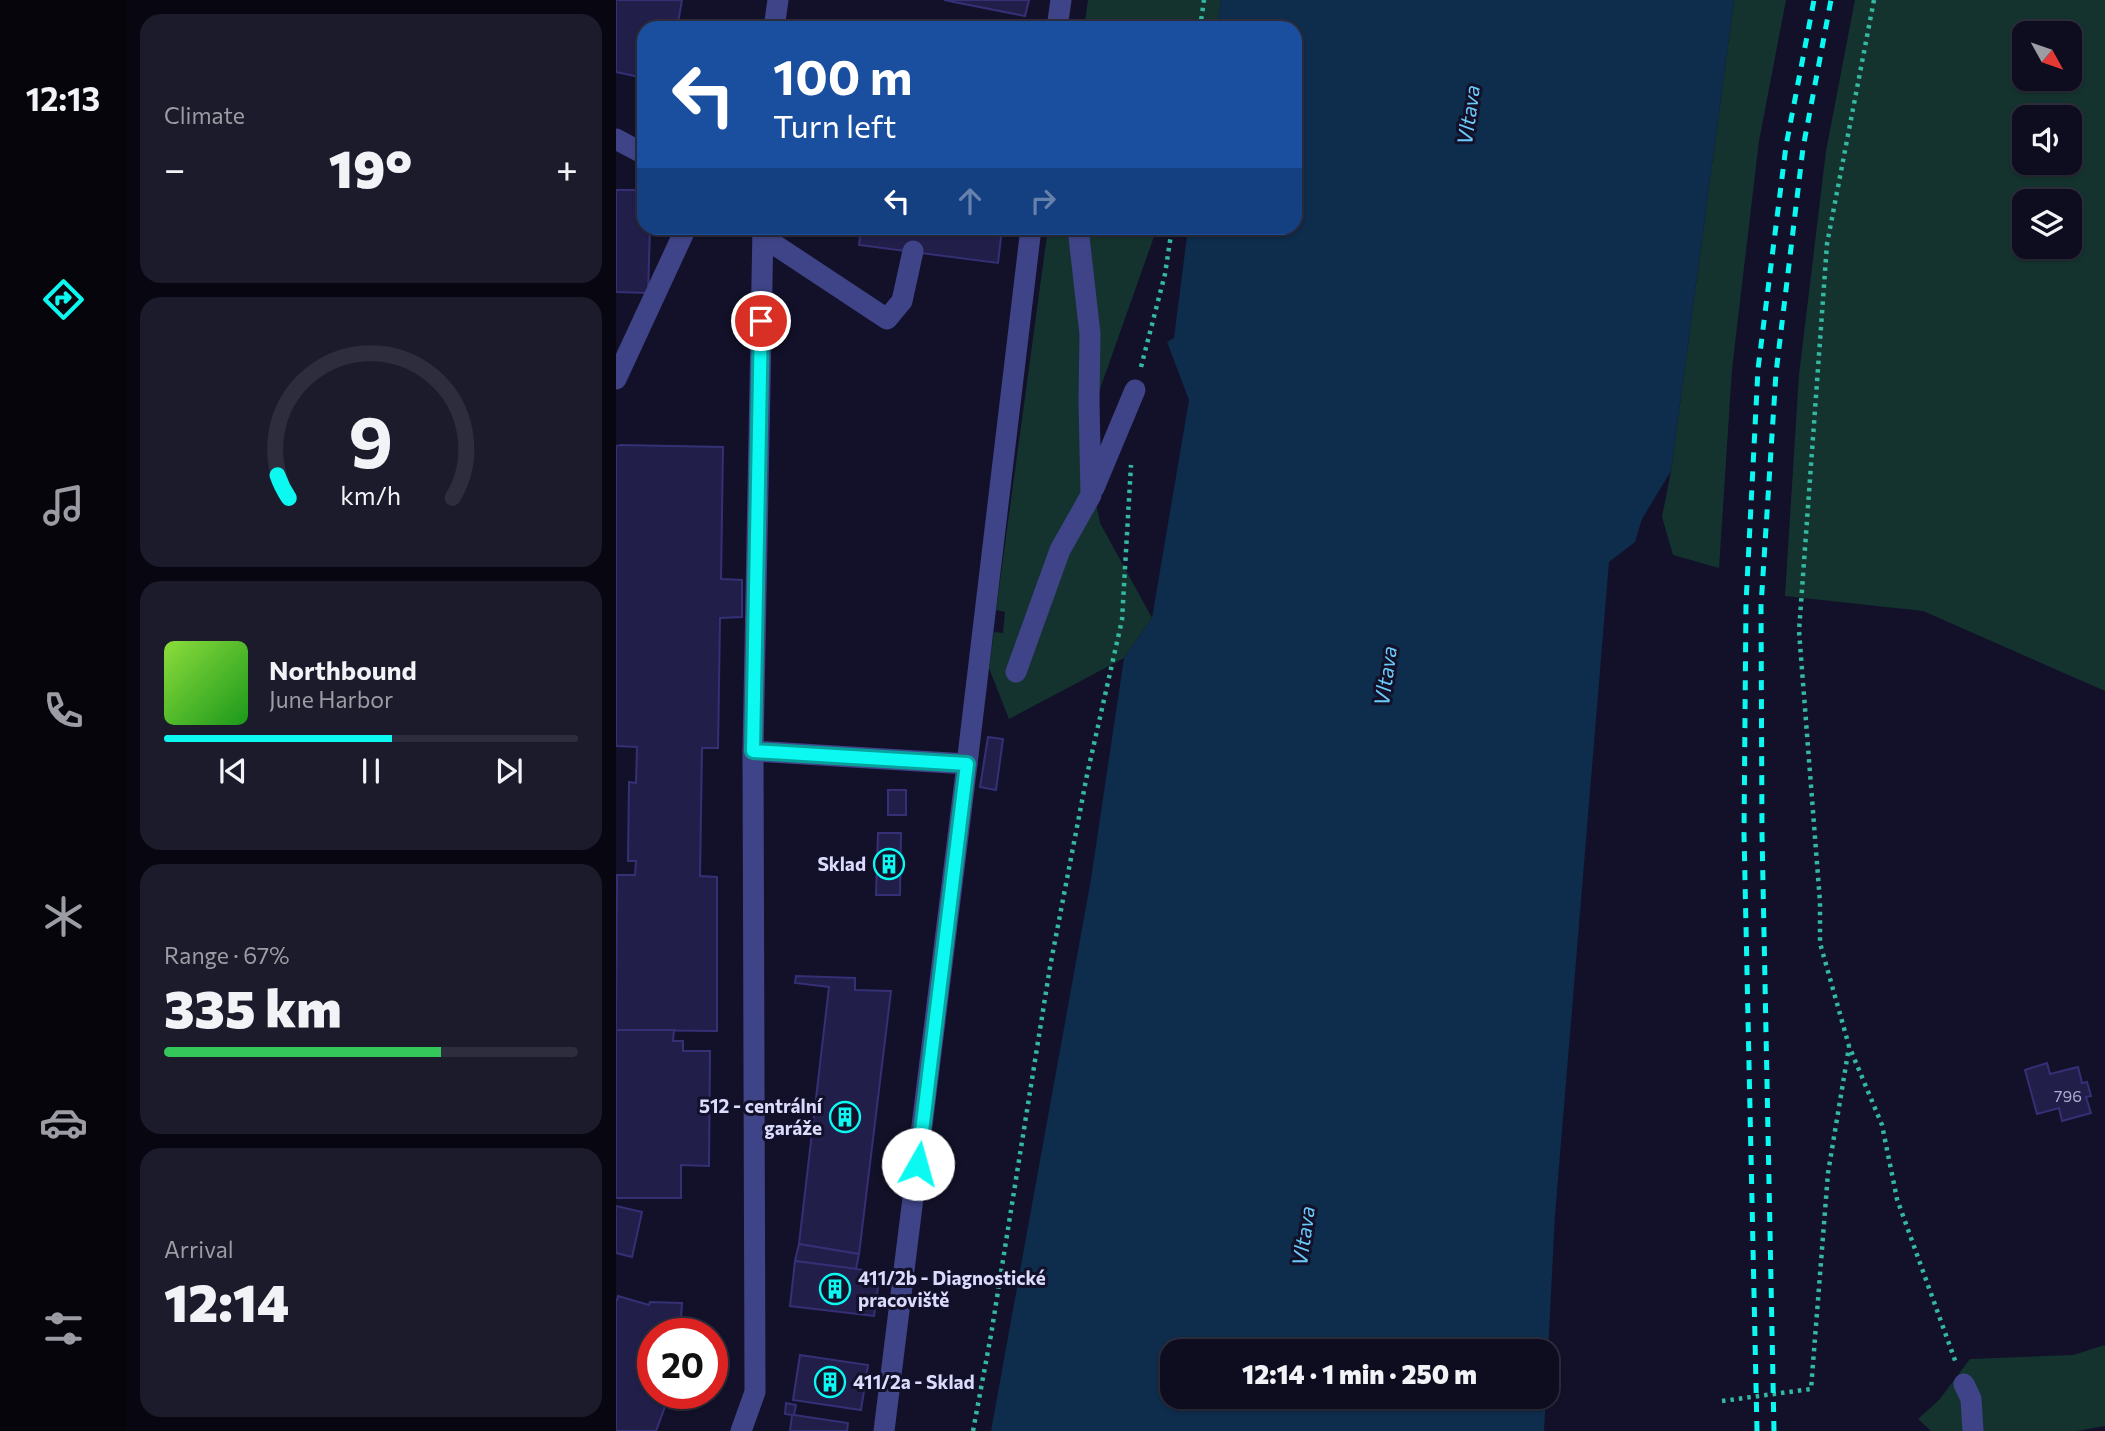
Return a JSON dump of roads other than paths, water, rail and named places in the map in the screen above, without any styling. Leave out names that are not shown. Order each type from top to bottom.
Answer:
[{"type":"street","points":[[775,21],[778,0]]},
{"type":"street","points":[[1058,21],[1061,0]]},
{"type":"street","points":[[616,139],[637,151]]},
{"type":"street","points":[[616,379],[683,235]]},
{"type":"street","points":[[741,1431],[755,1392],[753,751],[763,235]]},
{"type":"street","points":[[767,235],[887,319],[902,301],[913,251]]},
{"type":"street","points":[[884,1431],[1030,235]]},
{"type":"street","points":[[1079,235],[1090,334],[1091,495]]},
{"type":"street","points":[[1016,672],[1060,550],[1091,495],[1135,390]]},
{"type":"street","points":[[753,751],[967,764]]},
{"type":"street","points":[[1964,1384],[1971,1399],[1973,1431]]},
{"type":"water","name":"Vltava","points":[[1221,0],[1734,0],[1671,471],[1642,519],[1635,542],[1609,562],[1555,1215],[1549,1339],[1160,1339],[1160,1409],[1545,1409],[1544,1431],[991,1431],[1091,879],[1124,658],[1152,618],[1189,400],[1167,342],[1174,338],[1187,235],[1302,235],[1302,21],[1218,21]]},
{"type":"railway","points":[[1757,1431],[1744,834],[1746,603],[1758,369],[1786,146],[1814,0]]},
{"type":"railway","points":[[1774,1431],[1762,833],[1761,606],[1776,373],[1803,148],[1831,0]]},
{"type":"place","name":"Sklad","points":[[889,864]]},
{"type":"place","name":"512 - centrální garáže","points":[[845,1117]]},
{"type":"place","name":"411/2b - Diagnostické pracoviště","points":[[835,1289]]},
{"type":"place","name":"411/2a - Sklad","points":[[830,1382]]}]
